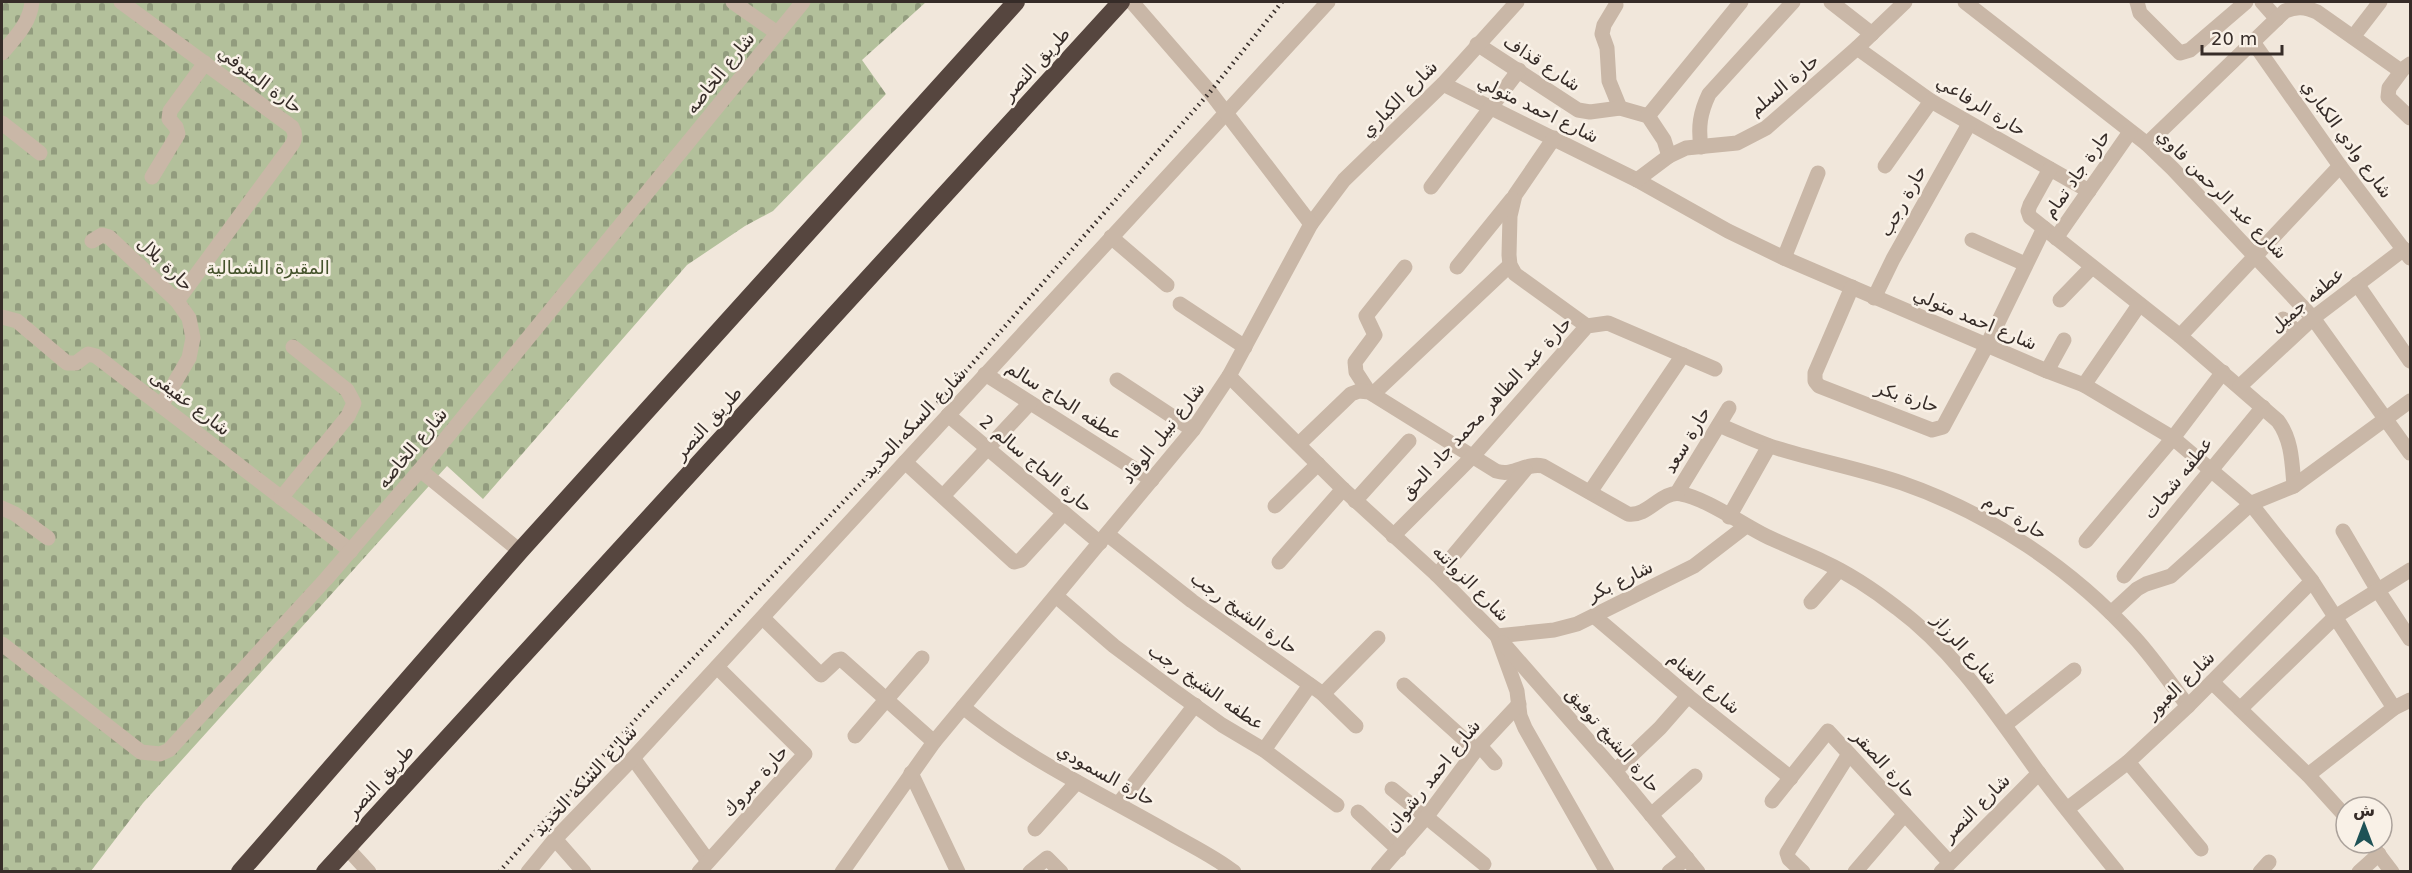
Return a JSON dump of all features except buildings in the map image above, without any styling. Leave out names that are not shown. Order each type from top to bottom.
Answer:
[{"type":"highway","points":[[240,872],[520,551],[1016,2]]},
{"type":"highway","name":"طريق النصر","points":[[325,872],[1121,2]]},
{"type":"street","points":[[2,53],[24,27],[32,2]]},
{"type":"street","name":"حارة المنوفي","points":[[121,2],[292,127],[295,136],[291,146],[177,301]]},
{"type":"street","points":[[733,2],[777,33]]},
{"type":"street","name":"شارع الخاصه","points":[[2,644],[141,752],[160,754],[176,744],[351,551],[420,470],[802,2]]},
{"type":"street","points":[[1132,2],[1226,112],[1311,224]]},
{"type":"street","name":"شارع السكه الحديد","points":[[528,872],[555,839],[763,618],[1328,2]]},
{"type":"street","name":"شارع الكباري","points":[[1311,224],[1344,180],[1443,84],[1517,2]]},
{"type":"street","points":[[1669,156],[1664,140],[1648,116],[1740,2]]},
{"type":"street","points":[[1701,147],[1698,129],[1701,111],[1709,94],[1793,2]]},
{"type":"street","points":[[1831,2],[1872,34]]},
{"type":"street","name":"حارة السلم","points":[[1637,180],[1669,156],[1686,148],[1737,143],[1766,128],[1857,48],[1905,2]]},
{"type":"street","name":"شارع عبد الرحمن فاوي","points":[[1965,2],[2147,144],[2173,169],[2313,318],[2410,453]]},
{"type":"street","points":[[2139,7],[2175,51],[2185,53],[2246,2]]},
{"type":"street","points":[[2262,2],[2277,19]]},
{"type":"street","points":[[2353,37],[2380,2]]},
{"type":"street","points":[[1616,5],[1604,25],[1602,34],[1607,48],[1609,81],[1620,108]]},
{"type":"street","points":[[2147,144],[2285,11],[2295,7],[2307,8],[2398,69],[2407,67]]},
{"type":"street","name":"شارع وادي الكباري","points":[[2253,42],[2340,166],[2407,254]]},
{"type":"street","name":"شارع قذاف","points":[[1477,44],[1578,110],[1590,112],[1620,108],[1648,116]]},
{"type":"street","name":"حارة الرفاعي","points":[[1857,48],[1931,101],[2089,191]]},
{"type":"street","points":[[152,177],[178,134],[176,126],[169,118],[170,111],[205,63]]},
{"type":"street","points":[[2407,67],[2389,88],[2388,97],[2410,118]]},
{"type":"street","points":[[1431,187],[1519,70]]},
{"type":"street","name":"شارع احمد متولي","points":[[1443,84],[1637,180],[1728,231],[1784,258],[2047,371],[2084,384],[2173,438],[2251,504],[2312,581],[2394,708]]},
{"type":"street","points":[[1885,166],[1931,101]]},
{"type":"street","points":[[2,123],[40,153]]},
{"type":"street","name":"حارة رجب","points":[[1874,298],[1893,259],[1969,124]]},
{"type":"street","name":"حارة جاد تمام","points":[[2056,238],[2130,132]]},
{"type":"street","points":[[1457,267],[1515,195],[1554,138]]},
{"type":"street","points":[[2180,336],[2340,166]]},
{"type":"street","points":[[2050,170],[2028,211],[2030,217],[2180,336],[2263,407],[2284,429],[2290,445],[2294,486]]},
{"type":"street","points":[[1784,258],[1818,173]]},
{"type":"street","points":[[1515,195],[1510,216],[1510,265],[1515,274],[1587,326]]},
{"type":"street","name":"شارع نبيل الوقاد","points":[[842,872],[934,742],[1193,430],[1229,376],[1311,224]]},
{"type":"street","name":"حارة بكر","points":[[1852,287],[1815,373],[1815,381],[1819,386],[1932,430],[1938,430],[1943,427],[1988,345],[2044,228]]},
{"type":"street","name":"حارة بلال","points":[[92,241],[102,235],[109,237],[177,301],[189,318],[193,338],[189,358],[161,406]]},
{"type":"street","points":[[1111,237],[1167,285]]},
{"type":"street","points":[[1972,240],[2025,264]]},
{"type":"street","name":"عطفه جميل","points":[[2240,386],[2313,318],[2357,284],[2407,254]]},
{"type":"street","points":[[1371,393],[1510,265]]},
{"type":"street","points":[[1371,393],[1354,367],[1355,362],[1375,335],[1366,316],[1405,267]]},
{"type":"street","points":[[2060,300],[2092,267]]},
{"type":"street","points":[[2357,284],[2410,362]]},
{"type":"street","points":[[1180,304],[1245,347]]},
{"type":"street","points":[[2084,384],[2139,305]]},
{"type":"street","name":"شارع عفيفى","points":[[2,317],[16,321],[67,363],[76,363],[88,354],[92,354],[351,551]]},
{"type":"street","points":[[2283,319],[2297,332]]},
{"type":"street","name":"حارة عبد الظاهر محمد جاد الحق","points":[[1393,536],[1473,456],[1587,326],[1608,323],[1715,369]]},
{"type":"street","points":[[2047,371],[2064,340]]},
{"type":"street","points":[[281,498],[348,416],[354,403],[347,390],[293,347]]},
{"type":"street","points":[[1590,492],[1683,355]]},
{"type":"street","points":[[2086,541],[2173,438],[2223,372]]},
{"type":"street","name":"عطفه الحاج سالم","points":[[985,374],[1152,480]]},
{"type":"street","name":"شارع الزواتنه","points":[[1229,376],[1355,501],[1437,575],[1497,636],[1517,691],[1520,716],[1525,728],[1607,872]]},
{"type":"street","points":[[1117,380],[1193,430]]},
{"type":"street","points":[[1299,444],[1351,394],[1359,391],[1371,393],[1496,471],[1510,474],[1528,465],[1543,466],[1628,514],[1635,515],[1644,512],[1668,496],[1677,493]]},
{"type":"street","points":[[2111,613],[2137,589],[2171,576],[2251,504],[2294,486],[2410,401]]},
{"type":"street","points":[[943,496],[1029,403]]},
{"type":"street","name":"عطفه شحات","points":[[2124,576],[2263,407]]},
{"type":"street","name":"حارة سعد","points":[[1677,493],[1729,408]]},
{"type":"street","name":"حارة الحاج سالم 2","points":[[948,415],[1064,513],[1103,539]]},
{"type":"street","name":"حارة كرم","points":[[1719,425],[1769,446],[1902,483],[1959,507],[2014,537],[2064,572],[2111,613],[2136,639],[2188,706]]},
{"type":"street","points":[[1355,501],[1409,441]]},
{"type":"street","points":[[1729,517],[1769,446]]},
{"type":"street","points":[[905,462],[1014,562],[1021,560],[1064,513]]},
{"type":"street","points":[[1275,506],[1318,464]]},
{"type":"street","points":[[1437,575],[1528,465]]},
{"type":"street","points":[[420,470],[520,551]]},
{"type":"street","points":[[1279,562],[1343,489]]},
{"type":"street","name":"شارع الرزاز","points":[[1677,493],[1689,496],[1839,570],[1863,583],[1899,609],[1931,638],[2005,725],[2039,773],[2117,872]]},
{"type":"street","points":[[2,508],[15,514],[48,538]]},
{"type":"street","name":"شارع بكر","points":[[1497,636],[1554,630],[1577,624],[1694,566],[1746,526]]},
{"type":"street","points":[[2343,531],[2410,639]]},
{"type":"street","name":"حارة الشيخ رجب","points":[[1103,539],[1323,694],[1356,726]]},
{"type":"street","points":[[1811,602],[1839,570]]},
{"type":"street","points":[[2240,709],[2335,617],[2410,570]]},
{"type":"street","name":"شارع العبور","points":[[2067,809],[2128,762],[2188,706],[2312,581]]},
{"type":"street","name":"عطفه الشيخ رجب","points":[[1056,596],[1114,646],[1222,725],[1264,750],[1337,805]]},
{"type":"street","name":"شارع الغنام","points":[[1594,615],[1688,696],[1791,778]]},
{"type":"street","points":[[763,618],[821,675],[841,659],[934,742]]},
{"type":"street","name":"حارة الشيخ توفيق","points":[[1497,636],[1615,771],[1698,872]]},
{"type":"street","points":[[1323,694],[1378,638]]},
{"type":"street","points":[[855,736],[922,658]]},
{"type":"street","name":"حارة مبروك","points":[[704,866],[805,754],[717,667]]},
{"type":"street","points":[[2005,725],[2074,670]]},
{"type":"street","points":[[2212,682],[2308,775],[2334,804]]},
{"type":"street","points":[[1264,750],[1310,685]]},
{"type":"street","points":[[1404,685],[1495,763]]},
{"type":"street","points":[[1615,771],[1660,728],[1688,696]]},
{"type":"street","points":[[2308,775],[2394,708],[2410,700]]},
{"type":"street","name":"شارع احمد رشوان","points":[[1386,869],[1478,748],[1519,704]]},
{"type":"street","points":[[1119,803],[1195,705]]},
{"type":"street","name":"حارة السمودي","points":[[963,707],[1011,744],[1119,803],[1234,872]]},
{"type":"street","name":"حارة الصقر","points":[[1772,801],[1826,731],[1830,732],[1904,815],[1945,867]]},
{"type":"street","points":[[1803,872],[1789,859],[1787,853],[1849,754]]},
{"type":"street","points":[[633,758],[704,866]]},
{"type":"street","points":[[2128,762],[2201,849]]},
{"type":"street","points":[[911,773],[958,872]]},
{"type":"street","name":"شارع النصر","points":[[1945,867],[2039,773]]},
{"type":"street","points":[[1651,815],[1695,776]]},
{"type":"street","points":[[1035,829],[1077,782]]},
{"type":"street","points":[[1392,789],[1484,864]]},
{"type":"street","points":[[1358,812],[1399,850]]},
{"type":"street","points":[[1855,872],[1904,815]]},
{"type":"street","points":[[555,839],[584,872]]},
{"type":"street","points":[[347,848],[369,872]]},
{"type":"street","points":[[2359,872],[2370,855]]},
{"type":"street","points":[[2379,855],[2392,872]]},
{"type":"street","points":[[1030,872],[1047,858],[1061,872]]},
{"type":"street","points":[[1669,872],[1687,858]]},
{"type":"green space","name":"المقبرة الشمالية","points":[[2,2],[926,2],[862,60],[886,94],[773,211],[745,226],[687,265],[483,499],[447,466],[143,803],[91,871],[2,872]]},
{"type":"railway","points":[[499,872],[646,708],[937,404],[1210,92],[1282,2]]}]
